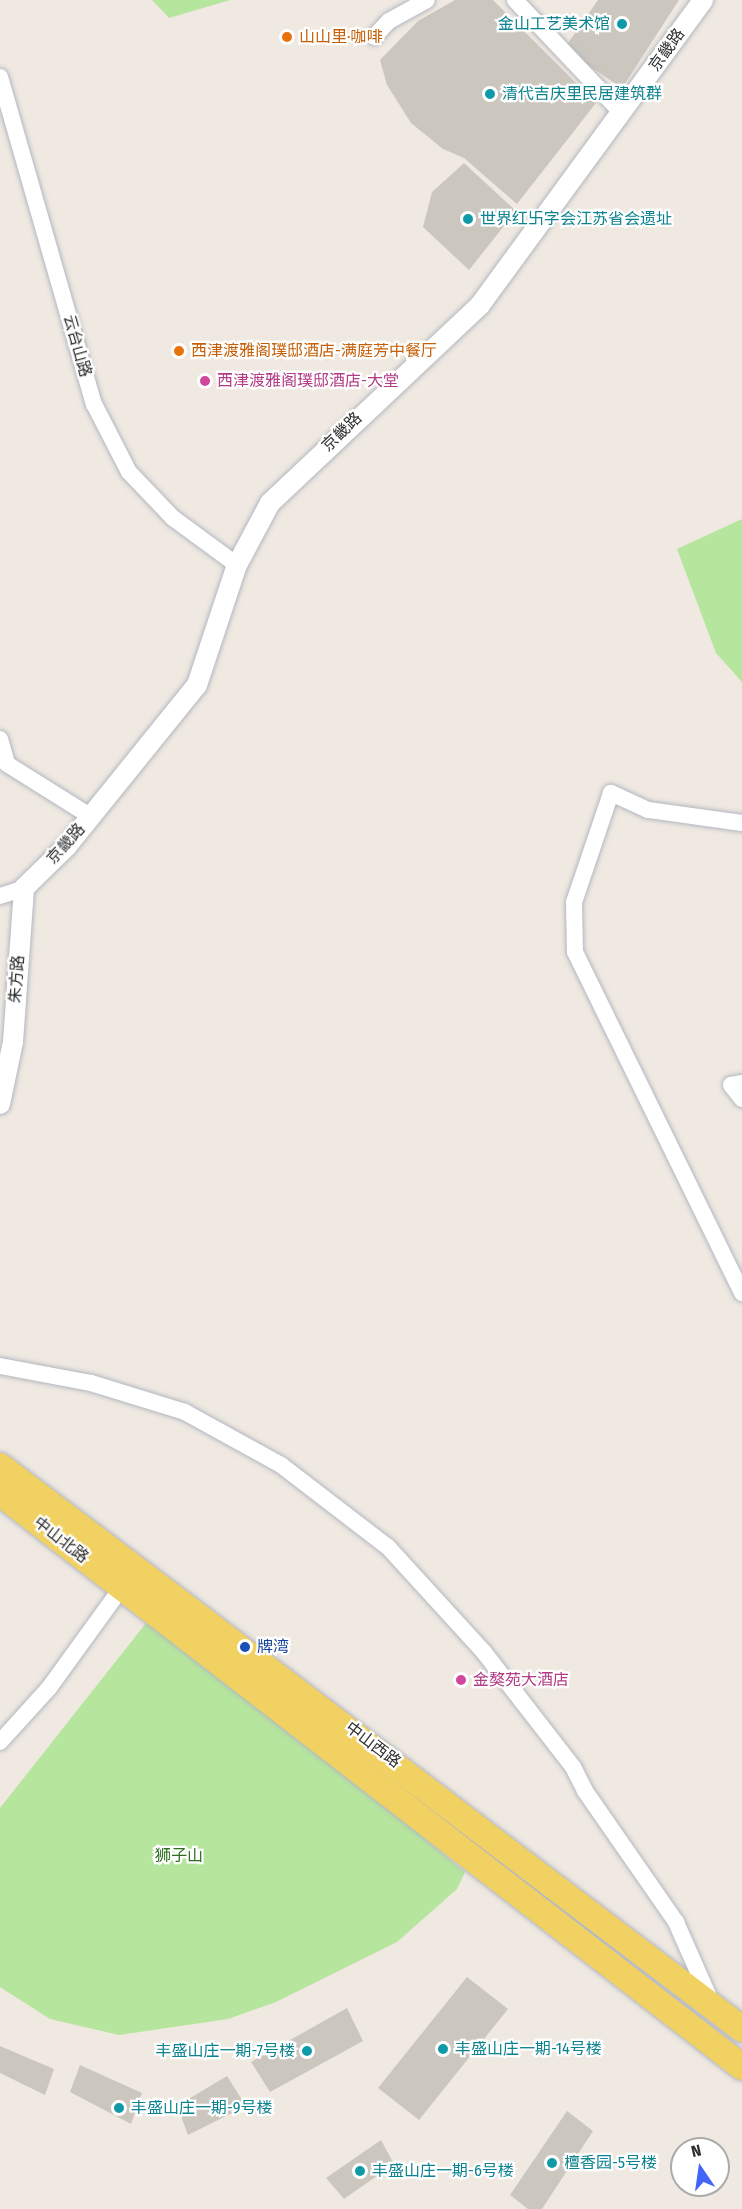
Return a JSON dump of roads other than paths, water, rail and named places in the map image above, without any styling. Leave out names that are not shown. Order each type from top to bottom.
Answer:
[{"type":"main road","name":"中山西路","points":[[0,1466],[742,2029]]},
{"type":"main road","name":"中山北路","points":[[0,1493],[122,1587]]},
{"type":"main road","name":"中山西路","points":[[122,1587],[742,2067]]},
{"type":"street","points":[[374,37],[389,21],[427,0]]},
{"type":"street","points":[[515,0],[621,112]]},
{"type":"street","name":"京畿路","points":[[24,888],[90,816],[197,685],[237,565],[270,503],[480,305],[703,0]]},
{"type":"street","name":"云台山路","points":[[0,76],[94,404],[129,472],[173,518],[237,565]]},
{"type":"street","points":[[0,739],[8,764],[90,816]]},
{"type":"street","points":[[742,823],[648,810],[611,793],[574,902],[575,952],[742,1293]]},
{"type":"street","points":[[0,896],[24,888]]},
{"type":"street","name":"朱方路","points":[[0,1104],[13,1042],[24,888]]},
{"type":"street","points":[[742,1083],[732,1085],[742,1099]]},
{"type":"street","points":[[0,1366],[91,1383],[184,1412],[281,1465],[388,1547],[483,1651],[573,1767],[585,1791],[676,1922],[715,2007]]},
{"type":"street","points":[[0,1742],[49,1688],[122,1587]]},
{"type":"place","name":"金山工艺美术馆","points":[[622,24]]},
{"type":"place","name":"山山里·咖啡","points":[[287,37]]},
{"type":"place","name":"清代吉庆里民居建筑群","points":[[490,94]]},
{"type":"place","name":"世界红卐字会江苏省会遗址","points":[[468,219]]},
{"type":"place","name":"西津渡雅阁璞邸酒店-满庭芳中餐厅","points":[[179,351]]},
{"type":"place","name":"西津渡雅阁璞邸酒店-大堂","points":[[205,381]]},
{"type":"place","name":"牌湾","points":[[245,1647]]},
{"type":"place","name":"金獒苑大酒店","points":[[461,1680]]},
{"type":"place","name":"丰盛山庄一期-14号楼","points":[[443,2049]]},
{"type":"place","name":"丰盛山庄一期-7号楼","points":[[307,2051]]},
{"type":"place","name":"丰盛山庄一期-9号楼","points":[[119,2108]]},
{"type":"place","name":"檀香园-5号楼","points":[[552,2163]]},
{"type":"place","name":"丰盛山庄一期-6号楼","points":[[360,2171]]},
{"type":"park label","name":"狮子山","points":[[179,1856]]}]
